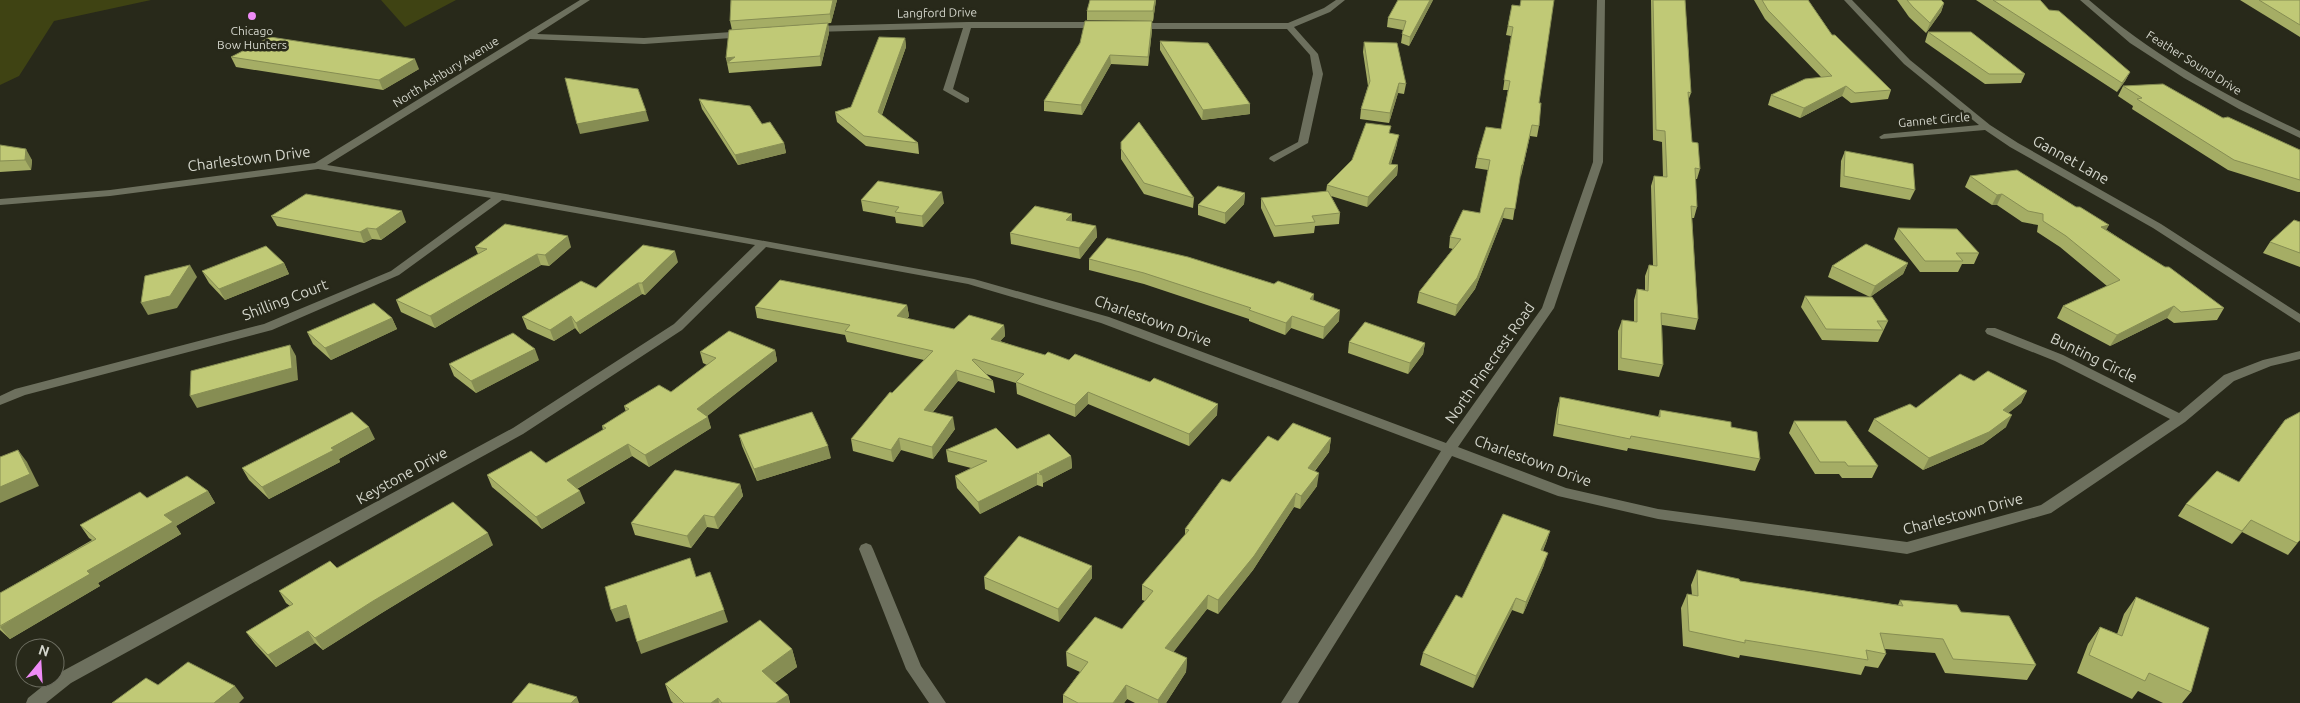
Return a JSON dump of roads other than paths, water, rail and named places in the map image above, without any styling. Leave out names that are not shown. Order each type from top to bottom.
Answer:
[{"type":"street","name":"North Ashbury Avenue","points":[[318,166],[586,0]]},
{"type":"street","points":[[1124,26],[1289,26],[1327,10],[1341,0]]},
{"type":"street","name":"North Pinecrest Road","points":[[1289,703],[1450,448],[1548,308],[1598,162],[1601,0]]},
{"type":"street","name":"Gannet Lane","points":[[1848,0],[1907,62],[1986,127],[2014,145],[2157,226],[2300,319]]},
{"type":"street","name":"Feather Sound Drive","points":[[2084,0],[2153,56],[2230,102],[2300,135]]},
{"type":"street","points":[[966,100],[948,90],[968,25]]},
{"type":"street","name":"Langford Drive","points":[[802,30],[968,25],[1114,26]]},
{"type":"street","points":[[1274,159],[1303,143],[1318,74],[1314,54],[1289,26]]},
{"type":"street","points":[[528,36],[644,41],[753,34]]},
{"type":"street","name":"Gannet Circle","points":[[1884,137],[1986,127]]},
{"type":"street","name":"Charlestown Drive","points":[[0,202],[110,193],[318,166],[500,196],[970,281],[1105,320],[1563,492],[1658,514],[1907,548],[2046,508],[2180,419],[2229,378],[2267,363],[2300,355]]},
{"type":"street","name":"Shilling Court","points":[[0,401],[20,392],[268,327],[395,273],[500,196]]},
{"type":"street","name":"Keystone Drive","points":[[34,703],[65,678],[518,431],[678,328],[762,244]]},
{"type":"street","name":"Bunting Circle","points":[[1991,331],[2059,358],[2180,419]]},
{"type":"street","points":[[866,549],[914,668],[938,703]]},
{"type":"place","name":"Chicago Bow Hunters","points":[[252,16]]}]
